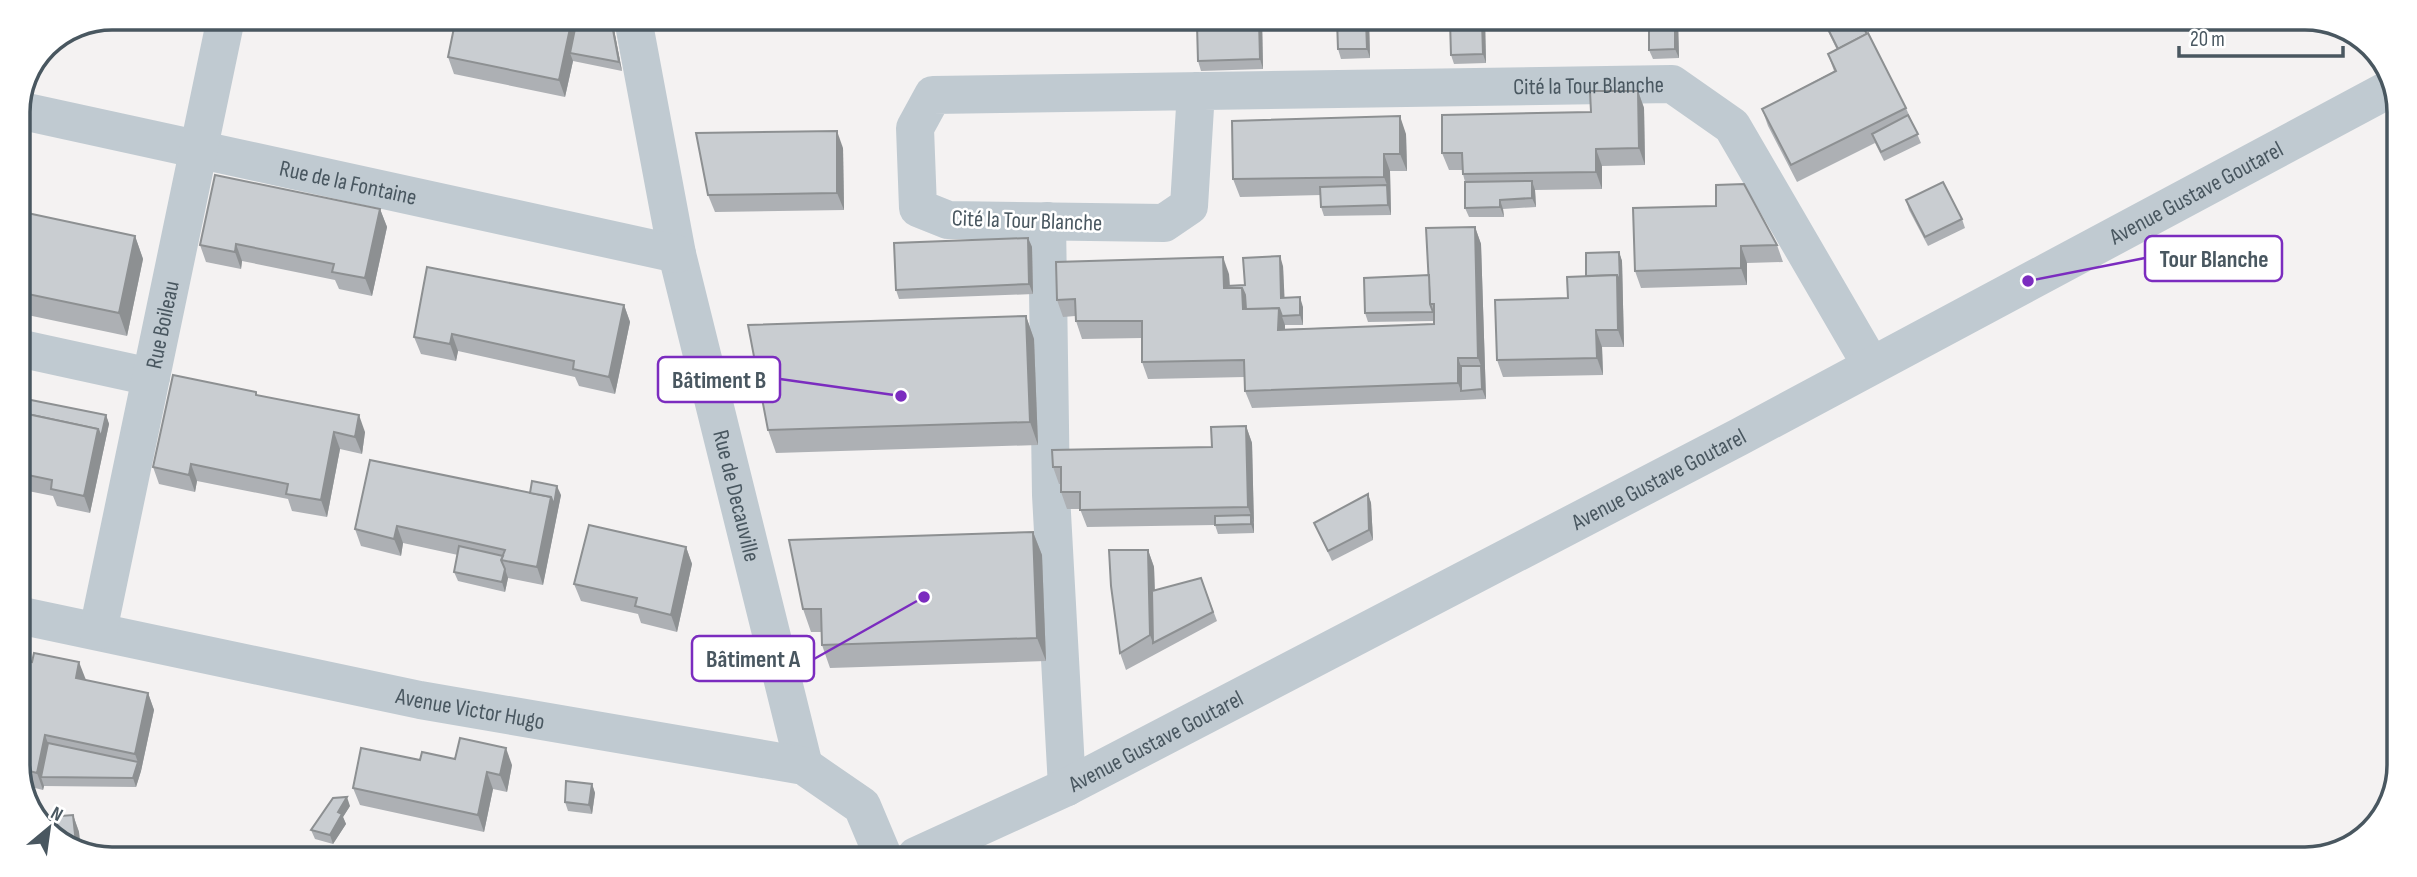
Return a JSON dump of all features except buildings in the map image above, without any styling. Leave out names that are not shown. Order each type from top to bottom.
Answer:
[{"type":"street","name":"Rue Boileau","points":[[98,631],[223,30]]},
{"type":"street","name":"Rue de Decauville","points":[[635,30],[677,254],[804,766]]},
{"type":"street","name":"Cité la Tour Blanche","points":[[1196,91],[1189,206],[1164,223],[948,220],[918,208],[915,128],[933,96],[1196,91],[1672,85],[1732,126],[1871,365]]},
{"type":"street","name":"Avenue Gustave Goutarel","points":[[936,847],[1067,787],[1727,443],[2385,91]]},
{"type":"street","name":"Rue de la Fontaine","points":[[30,113],[677,254]]},
{"type":"street","points":[[1047,221],[1051,495],[1067,787]]},
{"type":"street","points":[[30,351],[151,377]]},
{"type":"street","name":"Avenue Victor Hugo","points":[[30,617],[420,700],[804,766],[862,806],[879,847]]},
{"type":"place","name":"Tour Blanche","points":[[2028,281]]},
{"type":"place","name":"Bâtiment B","points":[[901,396]]},
{"type":"place","name":"Bâtiment A","points":[[924,597]]}]
